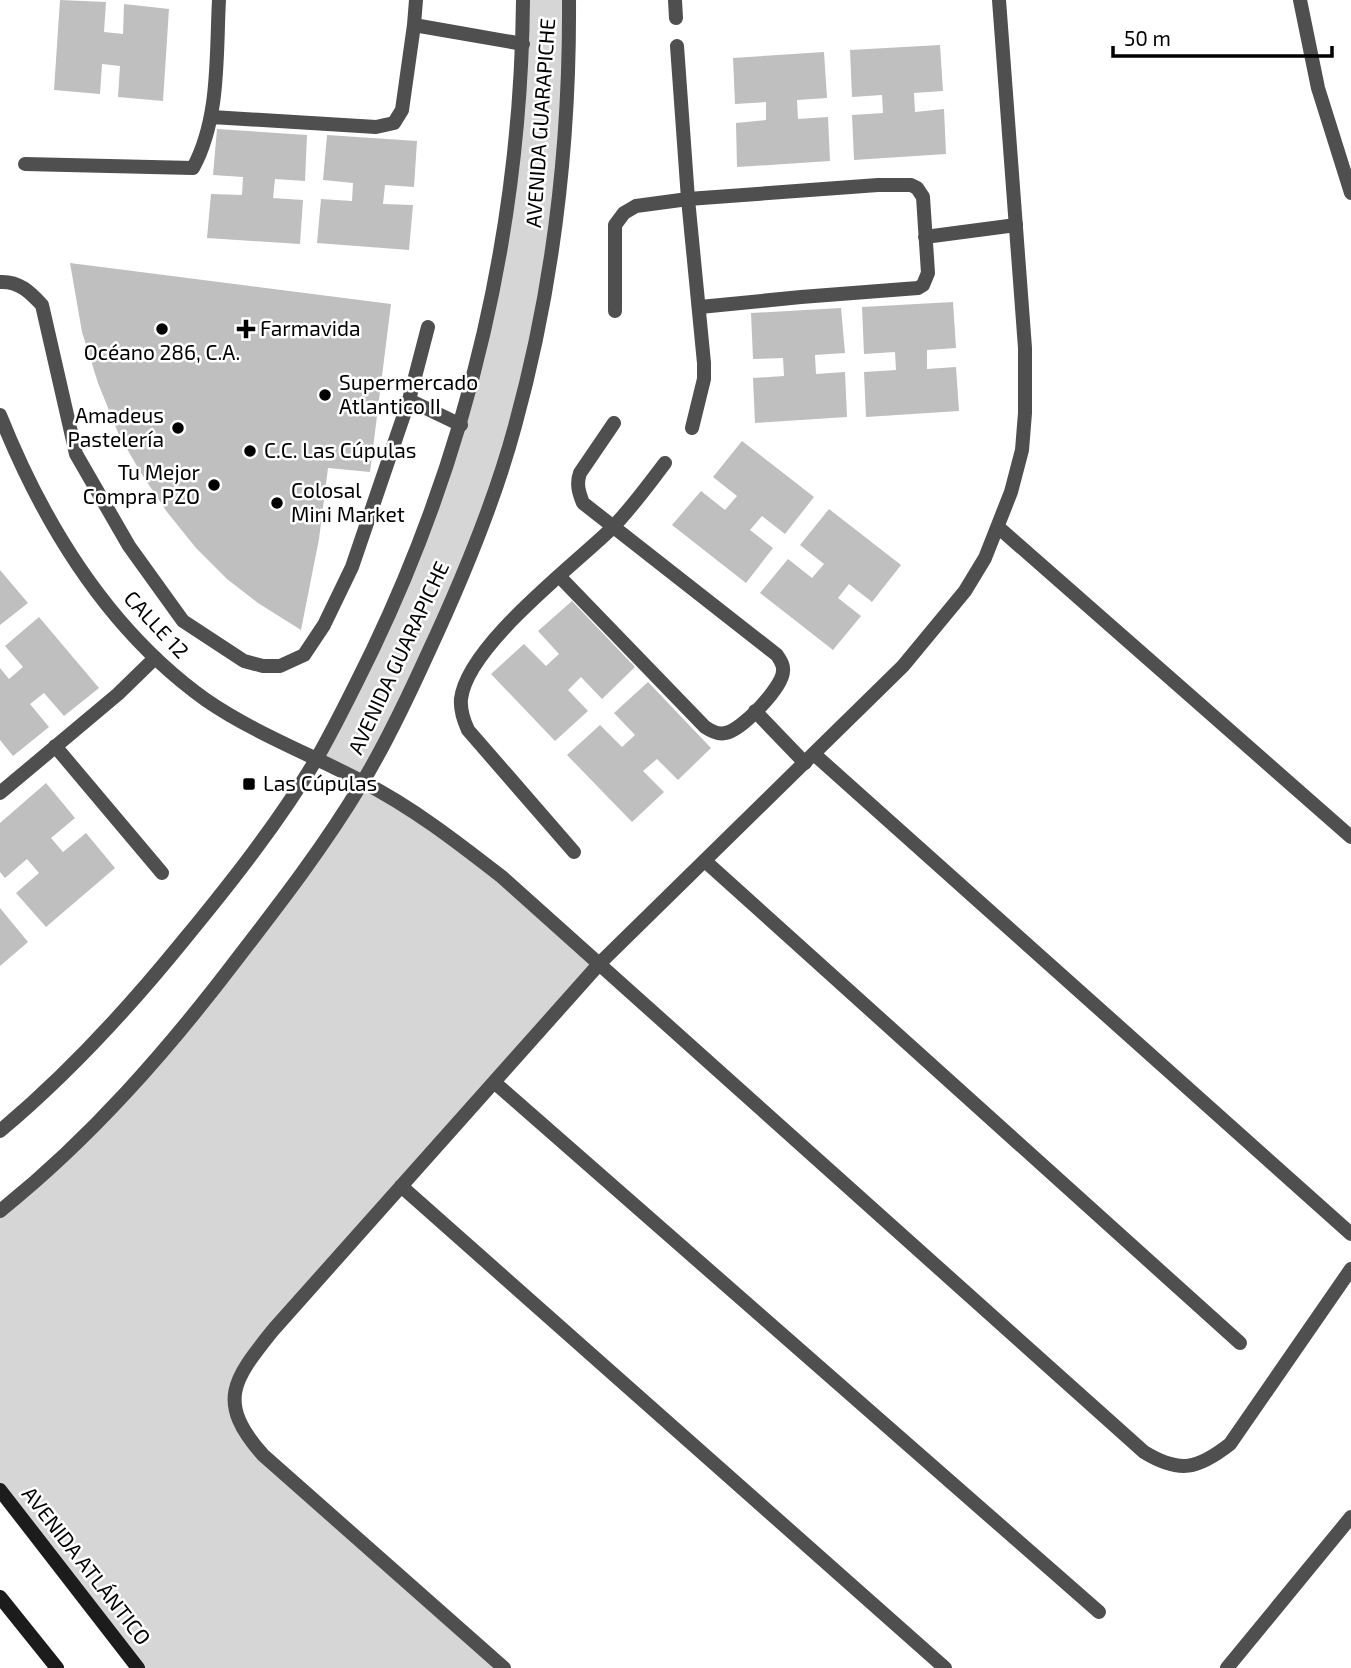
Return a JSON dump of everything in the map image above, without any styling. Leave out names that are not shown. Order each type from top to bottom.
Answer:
[{"type":"main road","name":"AVENIDA ATLÁNTICO","points":[[0,1490],[138,1668]]},
{"type":"main road","points":[[0,1597],[57,1668]]},
{"type":"street","points":[[25,164],[193,168],[204,148],[212,117],[219,0]]},
{"type":"street","points":[[212,117],[376,127],[394,123],[402,110],[416,0]]},
{"type":"street","name":"AVENIDA GUARAPICHE","points":[[0,1131],[66,1073],[130,1006],[249,857],[316,759],[395,602],[424,534],[461,425],[489,314],[515,150],[523,44],[523,0]]},
{"type":"street","name":"AVENIDA GUARAPICHE","points":[[0,1211],[76,1145],[136,1083],[187,1024],[312,859],[363,782],[407,699],[475,544],[515,428],[552,254],[567,105],[569,0]]},
{"type":"street","points":[[675,0],[676,18]]},
{"type":"street","points":[[504,1668],[263,1455],[247,1437],[236,1416],[233,1399],[240,1377],[251,1358],[600,963],[903,666],[965,591],[985,558],[1011,492],[1022,450],[1025,413],[1025,348],[999,0]]},
{"type":"street","points":[[1300,0],[1318,88],[1351,193]]},
{"type":"street","points":[[414,25],[523,44]]},
{"type":"street","points":[[677,46],[704,379],[692,428]]},
{"type":"street","points":[[615,311],[615,225],[624,213],[636,206],[688,199],[905,184],[917,188],[923,197],[928,274],[923,285],[918,288],[700,307]]},
{"type":"street","points":[[925,237],[1016,225]]},
{"type":"street","points":[[0,282],[29,290],[42,305],[76,454],[129,546],[183,621],[244,661],[263,666],[280,666],[304,655],[324,625],[352,567],[409,400],[428,327]]},
{"type":"street","points":[[409,400],[461,425]]},
{"type":"street","name":"CALLE 12","points":[[0,415],[42,510],[77,566],[120,621],[162,667],[208,701],[267,735],[363,782],[437,828],[480,860],[600,963],[1144,1452],[1161,1463],[1178,1467],[1192,1465],[1209,1460],[1230,1444],[1351,1269]]},
{"type":"street","points":[[559,576],[712,732],[728,733],[739,727],[781,679],[783,670],[778,655],[583,503],[577,481],[580,473],[614,423]]},
{"type":"street","points":[[574,852],[468,730],[461,710],[461,696],[480,657],[519,613],[613,527],[665,463]]},
{"type":"street","points":[[998,527],[1351,837]]},
{"type":"street","points":[[0,793],[118,694],[155,658]]},
{"type":"street","points":[[755,711],[1351,1234]]},
{"type":"street","points":[[55,746],[162,873]]},
{"type":"street","points":[[705,860],[1240,1343]]},
{"type":"street","points":[[494,1082],[1100,1612]]},
{"type":"street","points":[[401,1186],[945,1668]]},
{"type":"street","points":[[1227,1668],[1351,1517]]},
{"type":"shaded area","points":[[523,0],[569,0],[570,38],[540,317],[475,544],[363,781],[437,828],[600,963],[274,1329],[233,1399],[247,1436],[504,1668],[138,1668],[0,1490],[0,1211],[136,1083],[363,782],[316,759],[424,534],[503,237]]},
{"type":"building","points":[[60,0],[106,2],[104,32],[123,34],[124,4],[169,9],[163,101],[118,97],[120,66],[102,64],[100,94],[54,90]]},
{"type":"building","points":[[940,45],[943,91],[914,93],[915,112],[944,109],[946,154],[854,160],[852,115],[883,113],[882,95],[852,97],[850,50]]},
{"type":"building","points":[[824,52],[827,98],[797,100],[798,119],[828,117],[830,161],[737,167],[736,123],[766,120],[766,102],[735,104],[733,58]]},
{"type":"building","points":[[217,129],[307,135],[305,181],[275,179],[273,198],[303,200],[300,244],[207,238],[211,194],[242,195],[243,177],[213,175]]},
{"type":"building","points":[[327,135],[417,141],[414,187],[385,185],[383,204],[413,205],[409,250],[317,243],[321,199],[352,201],[353,183],[323,180]]},
{"type":"building","name":"C.C. Las Cúpulas","points":[[70,263],[391,304],[370,472],[328,468],[319,539],[301,630],[258,603],[227,579],[196,548],[141,473],[119,435],[98,383],[82,332]]},
{"type":"building","points":[[953,302],[956,348],[927,350],[927,369],[956,367],[959,411],[866,417],[864,372],[896,370],[895,352],[864,354],[862,307]]},
{"type":"building","points":[[841,308],[845,353],[815,355],[816,374],[845,372],[847,417],[755,423],[753,378],[784,376],[783,358],[753,359],[751,313]]},
{"type":"building","points":[[742,441],[814,497],[785,534],[762,516],[750,530],[773,548],[746,583],[672,525],[701,491],[725,510],[737,496],[713,477]]},
{"type":"building","points":[[829,509],[901,565],[872,602],[849,584],[838,598],[861,616],[833,650],[760,593],[788,559],[812,578],[824,564],[800,545]]},
{"type":"building","points":[[0,570],[28,603],[0,625]]},
{"type":"building","points":[[572,601],[635,667],[602,699],[581,677],[568,690],[588,711],[555,741],[491,674],[524,644],[546,666],[559,654],[538,631]]},
{"type":"building","points":[[39,617],[99,688],[64,716],[44,693],[30,704],[49,727],[13,756],[0,740],[0,668],[9,679],[23,667],[5,646]]},
{"type":"building","points":[[648,682],[711,748],[678,780],[657,759],[643,771],[664,792],[632,822],[567,755],[600,725],[622,747],[635,735],[614,713]]},
{"type":"building","points":[[46,783],[75,818],[51,838],[63,852],[86,833],[115,868],[46,927],[16,893],[39,873],[27,859],[5,878],[0,872],[0,823]]},
{"type":"building","points":[[0,908],[28,942],[0,966]]},
{"type":"place","name":"Océano 286, C.A.","points":[[162,329]]},
{"type":"place","name":"Farmavida","points":[[246,329]]},
{"type":"place","name":"Supermercado Atlantico II","points":[[325,395]]},
{"type":"place","name":"Amadeus Pastelería","points":[[178,428]]},
{"type":"place","name":"C.C. Las Cúpulas","points":[[250,451]]},
{"type":"place","name":"Tu Mejor Compra PZO","points":[[214,485]]},
{"type":"place","name":"Colosal Mini Market","points":[[277,503]]},
{"type":"place","name":"Las Cúpulas","points":[[249,784]]}]
